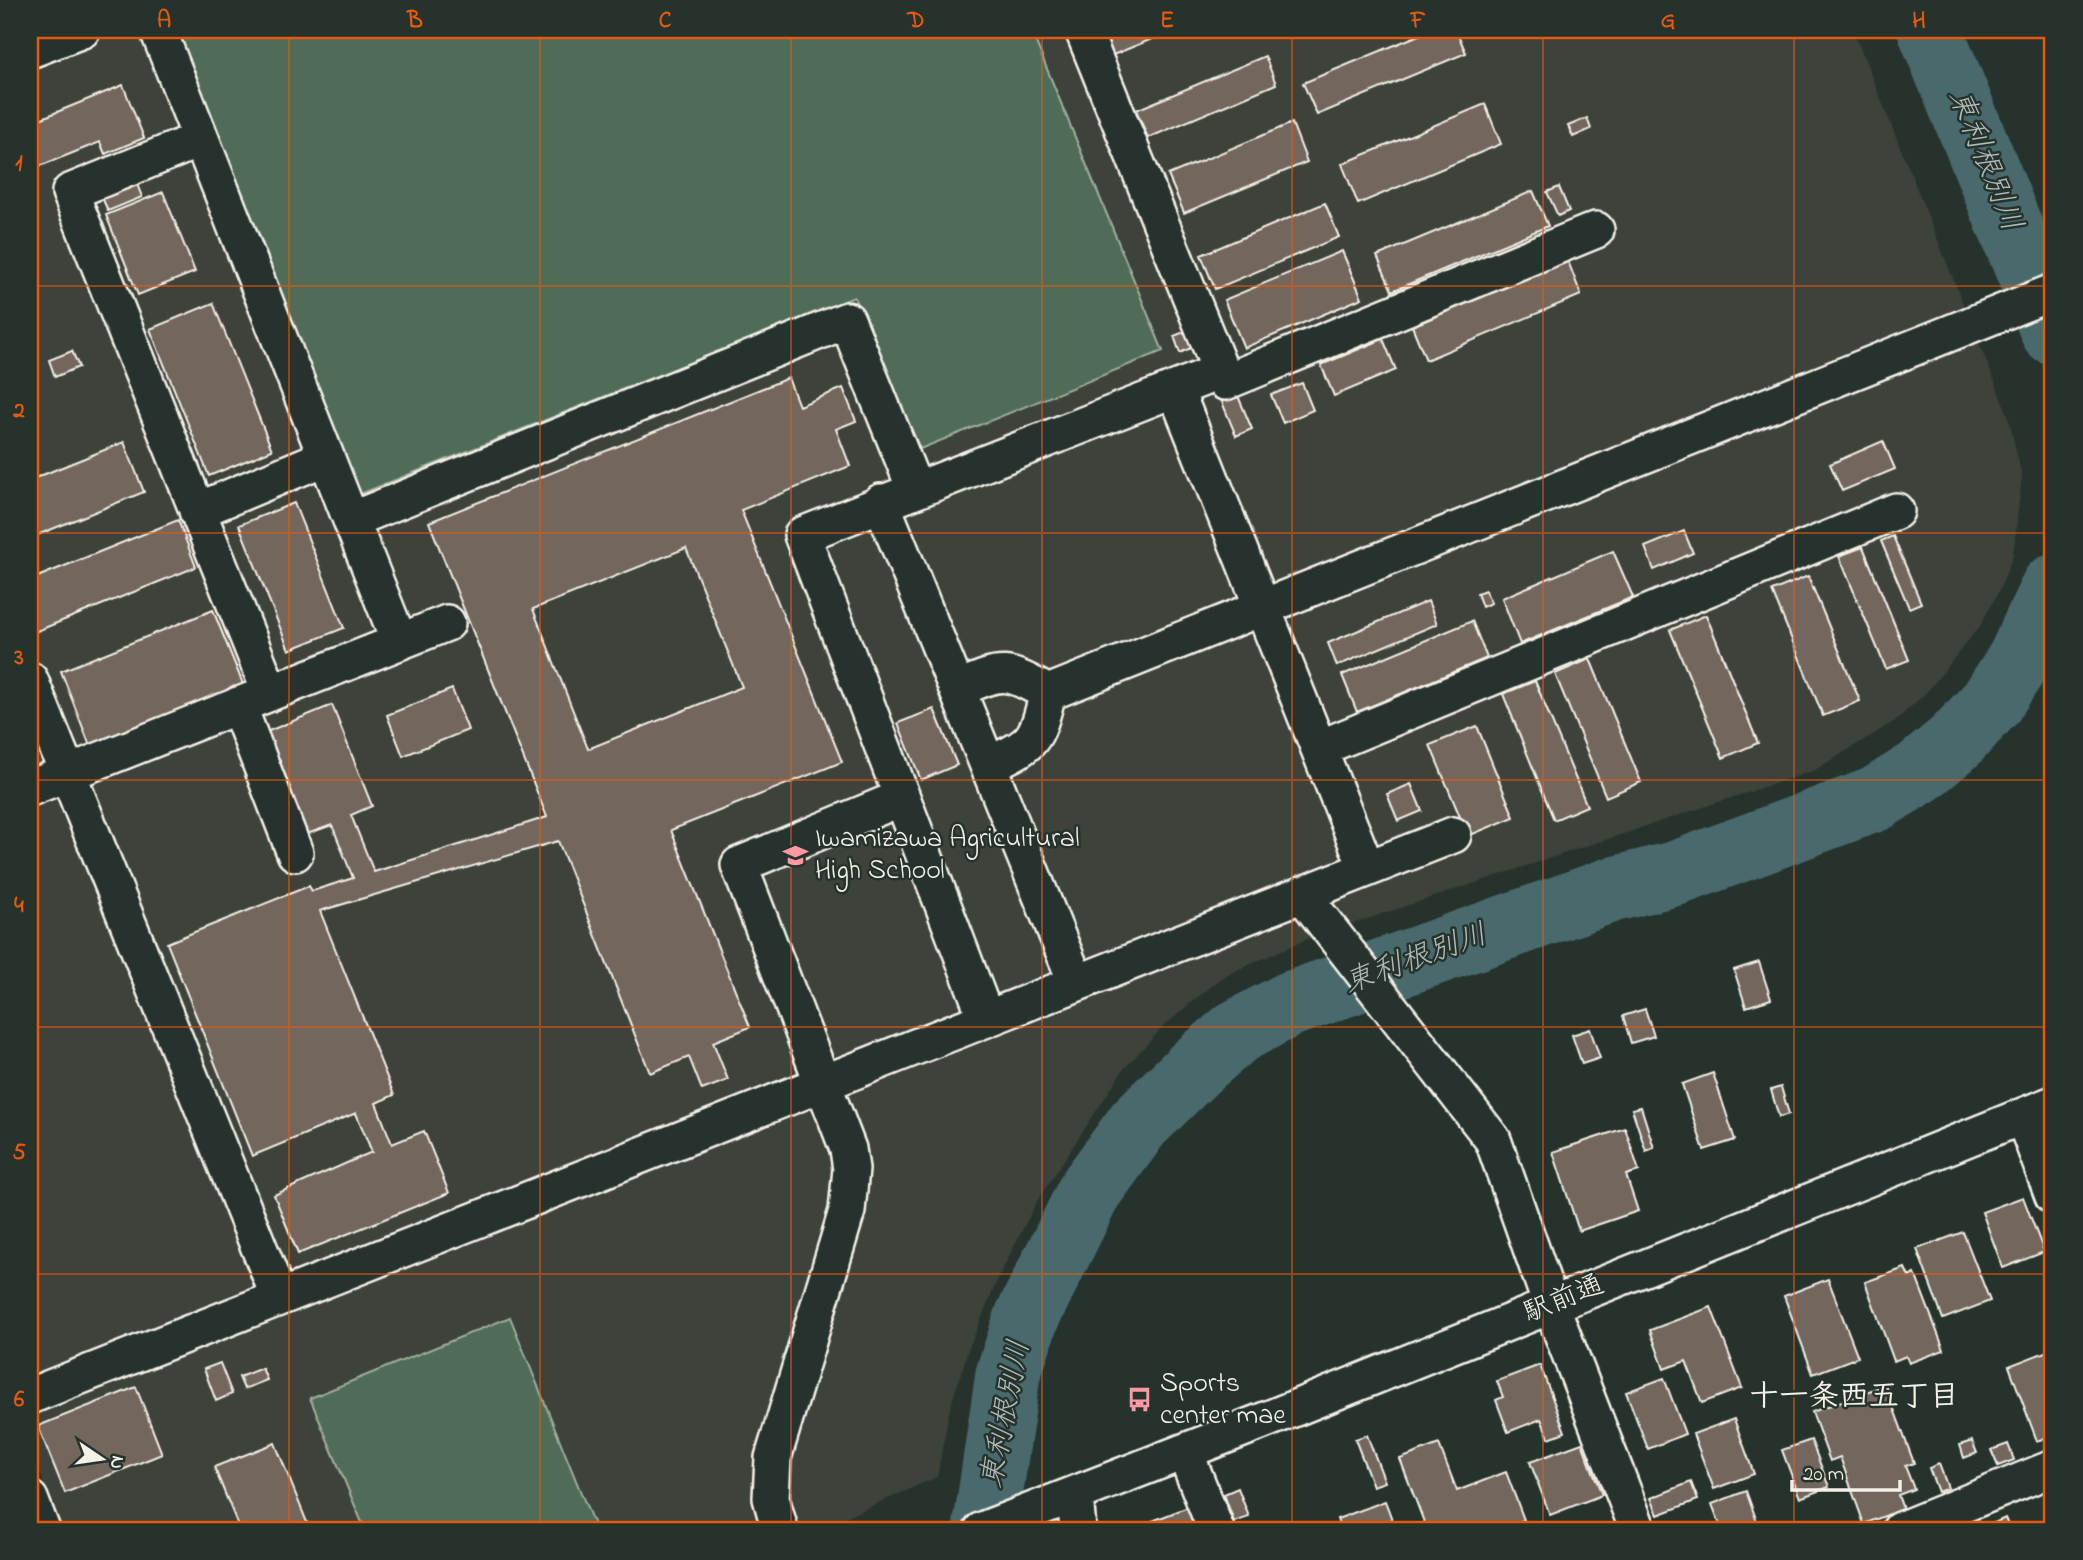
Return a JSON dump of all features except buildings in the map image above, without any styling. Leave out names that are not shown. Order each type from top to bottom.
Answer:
[{"type":"street","points":[[30,50],[82,30]]},
{"type":"street","points":[[158,30],[399,642]]},
{"type":"street","points":[[1083,30],[1225,382],[1596,230]]},
{"type":"street","points":[[201,139],[71,192],[270,692]]},
{"type":"street","points":[[957,689],[999,673],[1016,676],[1048,693],[1969,328],[2053,292]]},
{"type":"street","points":[[351,520],[847,320],[915,489]]},
{"type":"street","points":[[986,1018],[802,535],[1221,371]]},
{"type":"street","points":[[1175,389],[1367,869]]},
{"type":"street","points":[[197,511],[326,457]]},
{"type":"street","points":[[881,502],[1076,982]]},
{"type":"street","points":[[1320,748],[1896,511]]},
{"type":"street","points":[[30,788],[447,623]]},
{"type":"street","points":[[30,680],[279,1297]]},
{"type":"street","points":[[988,765],[1022,749],[1033,739],[1048,693]]},
{"type":"street","points":[[238,705],[295,853]]},
{"type":"street","points":[[780,1530],[771,1498],[773,1458],[847,1211],[850,1192],[848,1149],[825,1081],[739,865],[901,798]]},
{"type":"street","points":[[30,1396],[1453,835]]},
{"type":"street","points":[[1302,894],[1493,1140],[1551,1305],[1638,1530]]},
{"type":"street","points":[[2038,1110],[2053,1196]]},
{"type":"street","name":"駅前通","points":[[982,1530],[1185,1452],[2038,1110]]},
{"type":"street","points":[[1185,1452],[1216,1530]]},
{"type":"street","points":[[1900,1530],[2053,1468]]},
{"type":"street","points":[[1066,1498],[1078,1530]]},
{"type":"street","points":[[30,1499],[42,1530]]},
{"type":"shaded area","name":"Iwamizawa Agricultural High School","points":[[30,30],[1853,30],[2008,415],[2022,477],[2013,555],[2000,589],[1980,626],[1926,693],[1895,721],[1815,770],[1307,939],[1226,975],[1194,1000],[1162,1028],[1123,1070],[1036,1203],[1000,1274],[968,1350],[949,1412],[937,1477],[817,1530],[61,1530],[30,1446]]},
{"type":"green space","points":[[173,30],[1031,30],[1163,351],[920,449],[854,297],[350,498]]},
{"type":"green space","points":[[510,1317],[596,1530],[365,1530],[310,1398]]},
{"type":"waterway","name":"東利根別川","points":[[1930,30],[2053,332]]},
{"type":"waterway","name":"東利根別川","points":[[985,1530],[1008,1374],[1027,1317],[1090,1190],[1139,1123],[1195,1068],[1237,1032],[1290,1004],[1611,890],[1677,873],[1876,799],[1919,772],[1955,742],[1991,703],[2020,658],[2053,587]]},
{"type":"place","name":"Iwamizawa Agricultural High School","points":[[795,855]]},
{"type":"place","name":"Sports center mae","points":[[1140,1400]]},
{"type":"district","name":"十一条西五丁目","points":[[1854,1398]]}]
